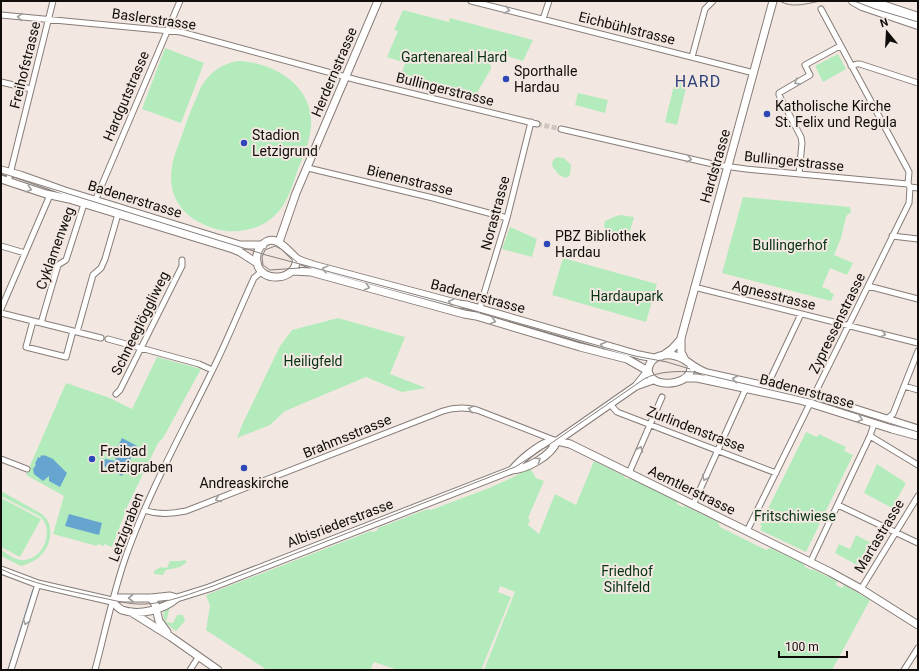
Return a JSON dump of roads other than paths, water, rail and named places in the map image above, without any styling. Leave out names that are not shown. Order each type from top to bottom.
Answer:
[{"type":"main road","points":[[853,1],[862,6],[918,25]]},
{"type":"main road","points":[[874,2],[918,17]]},
{"type":"street","name":"Freihofstrasse","points":[[4,180],[10,172],[53,1]]},
{"type":"street","name":"Hardgutstrasse","points":[[95,201],[180,1]]},
{"type":"street","name":"Herdernstrasse","points":[[279,242],[308,168],[378,1]]},
{"type":"street","name":"Eichbühlstrasse","points":[[471,1],[754,73]]},
{"type":"street","points":[[543,19],[549,1]]},
{"type":"street","points":[[692,57],[705,9],[713,1]]},
{"type":"street","name":"Hardstrasse","points":[[685,360],[681,352],[681,338],[773,1]]},
{"type":"street","points":[[865,1],[874,2]]},
{"type":"street","points":[[821,9],[851,66],[860,64],[918,83]]},
{"type":"street","name":"Baslerstrasse","points":[[1,15],[181,32],[347,77]]},
{"type":"street","points":[[799,174],[802,143],[801,137],[779,96],[779,93],[810,75],[805,65],[840,46]]},
{"type":"street","name":"Zypressenstrasse","points":[[747,532],[909,203],[909,172],[851,66]]},
{"type":"street","name":"Bullingerstrasse","points":[[347,77],[537,124]]},
{"type":"street","points":[[1,82],[31,89]]},
{"type":"street","name":"Norastrasse","points":[[479,310],[507,218],[530,122]]},
{"type":"street","name":"Bullingerstrasse","points":[[561,129],[677,156],[728,166],[918,188]]},
{"type":"street","name":"Bienenstrasse","points":[[308,168],[433,198],[507,218]]},
{"type":"street","name":"Badenerstrasse","points":[[1,170],[95,201],[240,245],[263,245],[270,241],[279,242],[284,245],[296,258],[313,265],[467,305],[479,310],[654,358]]},
{"type":"street","name":"Badenerstrasse","points":[[4,180],[233,249],[257,263]]},
{"type":"street","points":[[1,310],[50,195]]},
{"type":"street","name":"Cyklamenweg","points":[[41,323],[58,265],[66,260],[84,204]]},
{"type":"street","points":[[33,321],[26,347],[66,357],[93,275],[101,268],[103,264],[118,214]]},
{"type":"street","points":[[892,236],[918,240]]},
{"type":"street","points":[[261,272],[257,263],[258,253],[263,245]]},
{"type":"street","points":[[1,246],[25,253]]},
{"type":"street","points":[[292,272],[296,264],[296,258]]},
{"type":"street","name":"Schneeglöggliweg","points":[[116,394],[120,390],[182,266],[182,260]]},
{"type":"street","name":"Badenerstrasse","points":[[261,272],[266,276],[272,277],[288,275],[292,272],[311,272],[476,316],[627,359],[648,371]]},
{"type":"street","name":"Letzigraben","points":[[95,670],[112,602],[126,556],[144,510],[156,482],[212,370],[254,278],[261,272]]},
{"type":"street","points":[[868,286],[918,300]]},
{"type":"street","name":"Agnesstrasse","points":[[694,287],[918,343]]},
{"type":"street","points":[[1,313],[101,338]]},
{"type":"street","points":[[767,386],[801,314]]},
{"type":"street","name":"Hardstrasse","points":[[662,356],[672,349],[681,338]]},
{"type":"street","points":[[108,339],[199,364],[212,370]]},
{"type":"street","points":[[888,418],[893,414],[918,351]]},
{"type":"street","points":[[662,356],[676,357],[685,360],[691,365],[691,373],[687,378],[679,381],[662,383],[653,380],[648,371],[650,362],[654,358],[662,356]]},
{"type":"street","name":"Badenerstrasse","points":[[691,365],[707,373],[814,396],[888,418],[918,429]]},
{"type":"street","name":"Albisriederstrasse","points":[[636,386],[648,371]]},
{"type":"street","name":"Badenerstrasse","points":[[687,378],[697,378],[810,403],[874,424],[918,436]]},
{"type":"street","name":"Albisriederstrasse","points":[[1,570],[38,584],[112,602],[121,609],[144,612],[176,598],[209,588],[512,470],[520,469],[534,463],[552,450],[557,441],[610,404],[636,386],[653,380]]},
{"type":"street","points":[[904,386],[918,390]]},
{"type":"street","points":[[693,505],[746,388]]},
{"type":"street","points":[[629,473],[662,397]]},
{"type":"street","name":"Zurlindenstrasse","points":[[610,404],[617,412],[776,473]]},
{"type":"street","name":"Brahmsstrasse","points":[[144,510],[154,513],[168,514],[186,511],[446,410],[456,408],[471,408],[557,441]]},
{"type":"street","points":[[810,563],[870,436],[874,424]]},
{"type":"street","points":[[870,436],[918,465]]},
{"type":"street","name":"Aemtlerstrasse","points":[[557,441],[570,444],[810,563],[861,590],[918,625]]},
{"type":"street","points":[[1,460],[27,469]]},
{"type":"street","name":"Martastrasse","points":[[861,590],[918,496]]},
{"type":"street","points":[[838,505],[918,543]]},
{"type":"street","points":[[11,670],[38,584]]},
{"type":"street","name":"Albisriederstrasse","points":[[112,602],[118,598],[151,598],[170,596],[176,598]]},
{"type":"street","points":[[151,598],[155,603],[161,624],[171,637]]},
{"type":"street","points":[[129,611],[171,637],[218,670]]},
{"type":"street","points":[[904,670],[918,648]]},
{"type":"street","points":[[190,670],[199,656]]},
{"type":"water","points":[[122,438],[137,446],[122,476],[102,465],[105,459],[116,461],[113,456]]},
{"type":"water","points":[[41,455],[53,459],[67,473],[60,487],[49,481],[49,476],[43,481],[34,474],[33,469],[36,465],[35,464],[38,457],[40,458]]},
{"type":"water","points":[[69,514],[102,523],[99,535],[65,526]]},
{"type":"waterway","points":[[8,670],[33,590]]},
{"type":"tunnel","points":[[537,124],[561,129]]},
{"type":"tram line","points":[[780,1],[790,5],[821,1]]},
{"type":"tram line","points":[[854,1],[918,22]]},
{"type":"tram line","points":[[1,173],[266,255],[447,303],[635,356],[667,362],[690,369]]},
{"type":"tram line","points":[[297,262],[275,246],[265,250],[262,257],[263,265],[270,270],[300,268]]},
{"type":"tram line","points":[[1,569],[25,579],[49,586],[128,603],[140,604],[163,602],[180,597],[213,586],[515,467],[644,379],[655,374],[694,372],[818,401],[918,432]]},
{"type":"place","name":"Sporthalle Hardau","points":[[506,79]]},
{"type":"place","name":"Katholische Kirche St. Felix und Regula","points":[[767,114]]},
{"type":"place","name":"Stadion Letzigrund","points":[[244,143]]},
{"type":"place","name":"PBZ Bibliothek Hardau","points":[[547,244]]},
{"type":"place","name":"Freibad Letzigraben","points":[[92,459]]},
{"type":"place","name":"Andreaskirche","points":[[244,468]]},
{"type":"district","name":"HARD","points":[[698,81]]},
{"type":"park label","name":"Gartenareal Hard","points":[[454,57]]},
{"type":"park label","name":"Bullingerhof","points":[[790,245]]},
{"type":"park label","name":"Hardaupark","points":[[627,296]]},
{"type":"park label","name":"Heiligfeld","points":[[313,361]]},
{"type":"park label","name":"Fritschiwiese","points":[[795,516]]},
{"type":"park label","name":"Friedhof Sihlfeld","points":[[627,580]]}]
